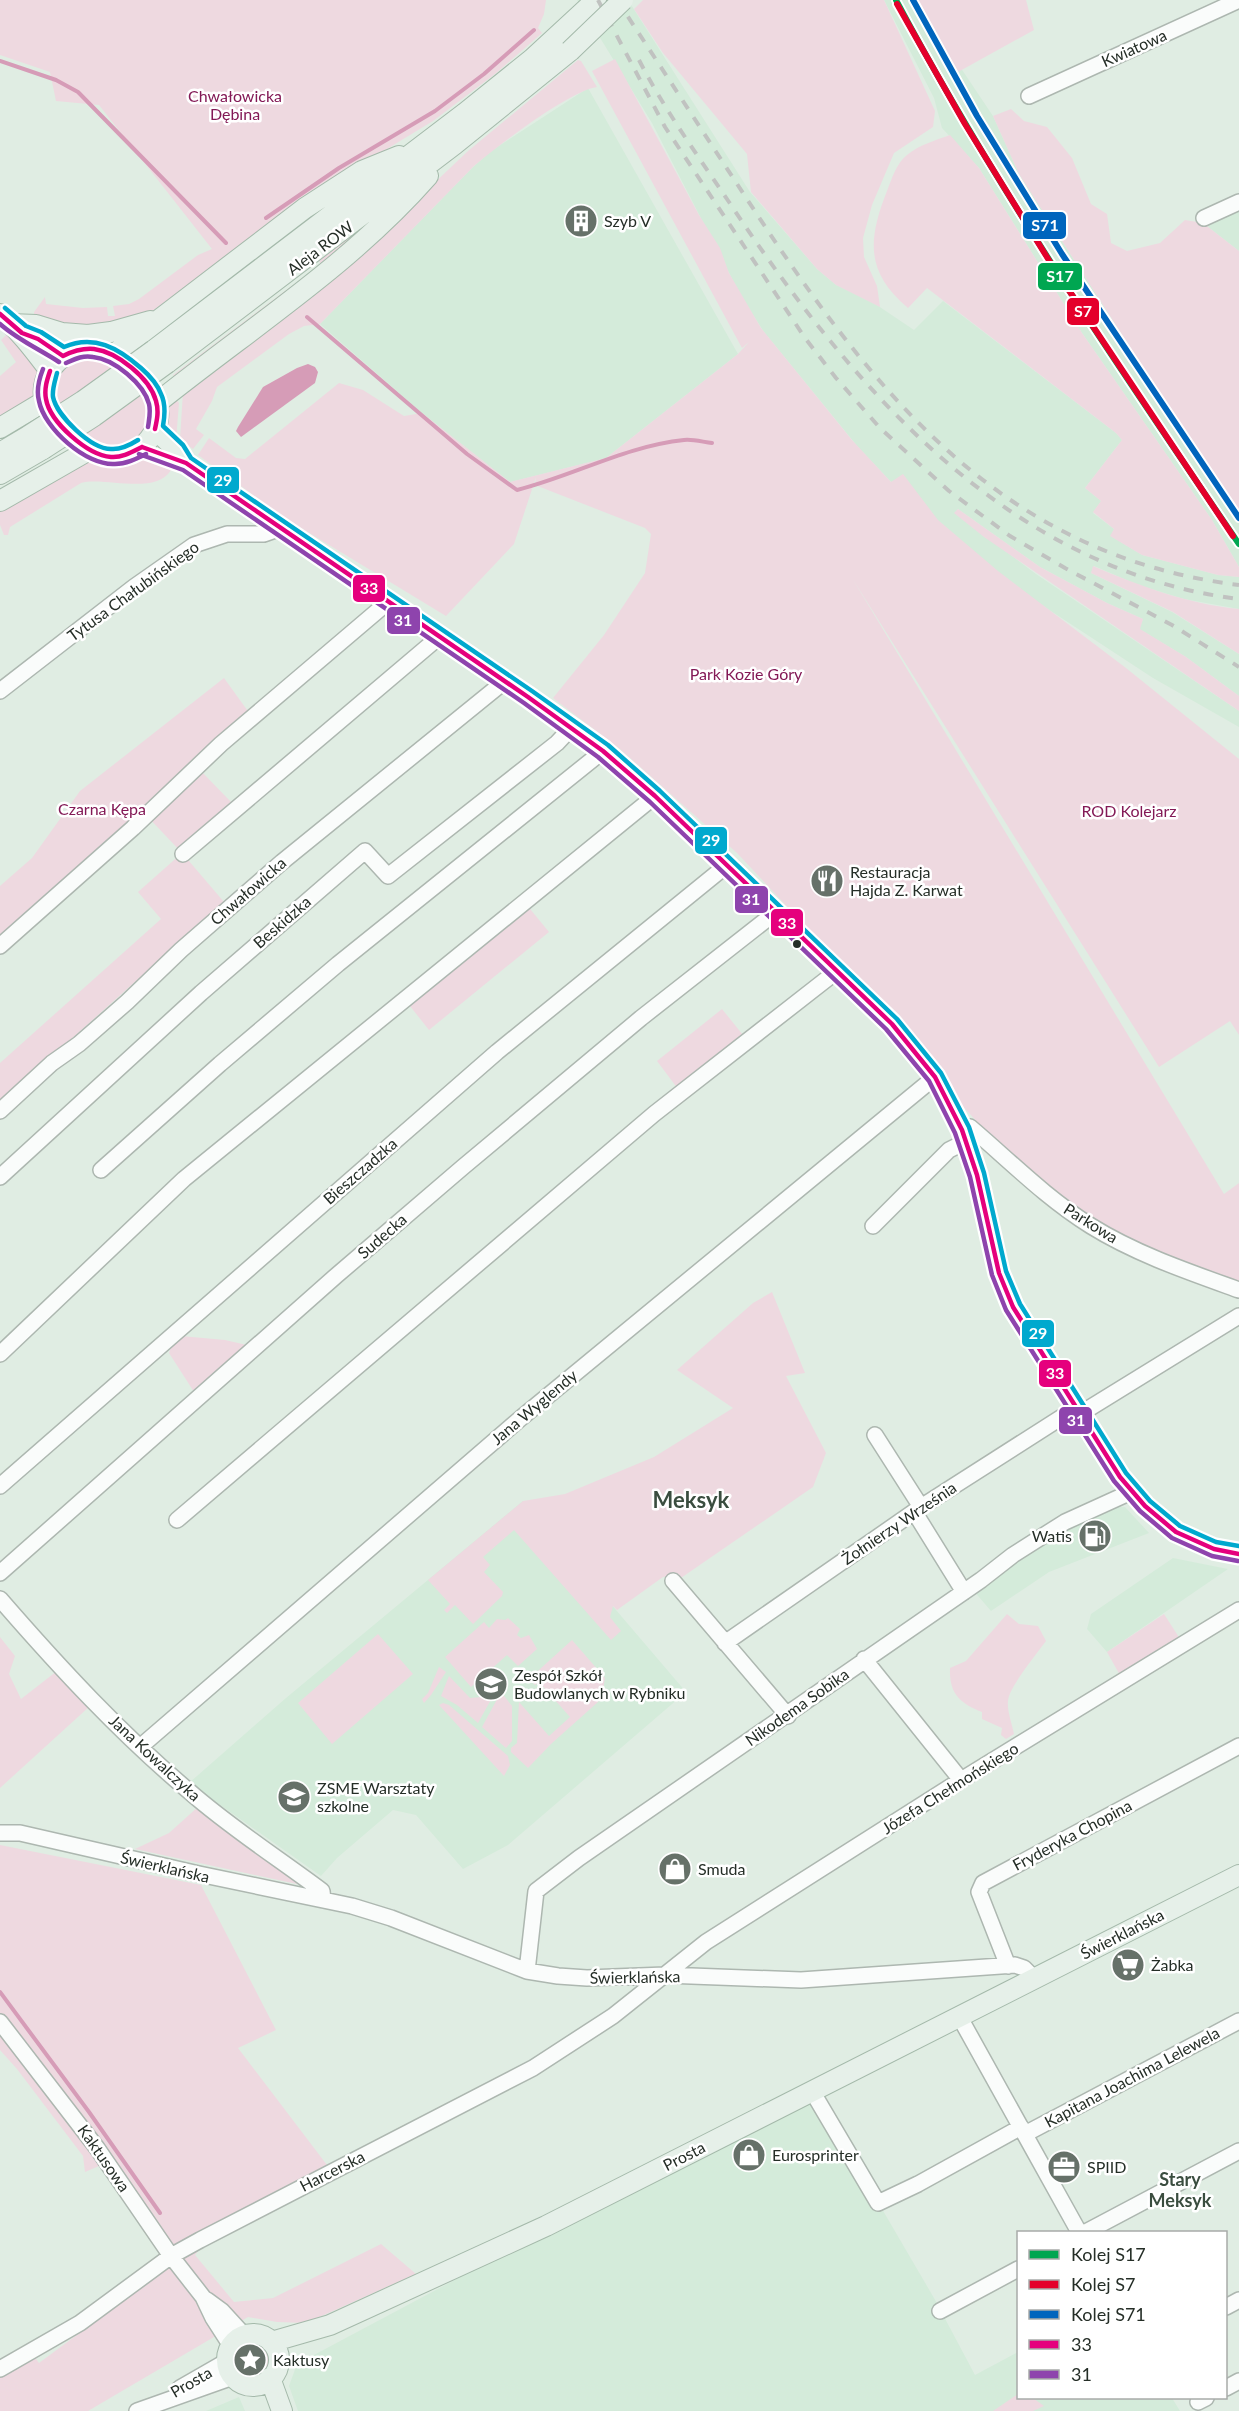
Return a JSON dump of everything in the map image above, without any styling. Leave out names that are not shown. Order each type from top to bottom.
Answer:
[{"type":"main road","name":"Aleja ROW","points":[[160,357],[550,43],[596,0]]},
{"type":"main road","name":"Aleja ROW","points":[[0,474],[83,401],[160,357],[455,144],[570,51],[623,0]]},
{"type":"main road","points":[[157,403],[359,245],[403,205],[455,144]]},
{"type":"main road","points":[[113,355],[329,192],[362,171],[421,147]]},
{"type":"main road","points":[[11,324],[36,325],[62,333],[88,335],[126,329],[164,316]]},
{"type":"main road","points":[[11,324],[38,339],[57,363]]},
{"type":"main road","points":[[90,348],[113,355],[147,384],[157,403],[158,414],[155,429],[142,447],[130,454],[117,457],[99,455],[89,450],[56,422],[45,401],[45,389],[57,363],[74,351],[90,348]]},
{"type":"main road","points":[[0,429],[45,401]]},
{"type":"main road","points":[[155,429],[177,450],[186,463]]},
{"type":"main road","name":"Aleja ROW","points":[[0,453],[37,442]]},
{"type":"main road","points":[[142,447],[186,463],[572,727],[655,796],[902,1035],[935,1077],[965,1135],[977,1175],[1001,1279],[1013,1307],[1078,1411],[1131,1492],[1156,1517],[1176,1532],[1214,1549],[1239,1554]]},
{"type":"main road","points":[[0,501],[89,450]]},
{"type":"main road","name":"Świerklańska","points":[[1034,1978],[1239,1875]]},
{"type":"main road","name":"Prosta","points":[[275,2350],[546,2226],[1034,1978]]},
{"type":"main road","points":[[260,2335],[275,2350],[275,2371],[262,2382],[243,2383],[234,2355],[260,2335]]},
{"type":"main road","points":[[262,2382],[269,2411]]},
{"type":"main road","points":[[262,2382],[282,2411]]},
{"type":"street","name":"Kwiatowa","points":[[1029,96],[1239,0]]},
{"type":"street","points":[[1204,218],[1239,202]]},
{"type":"street","name":"Tytusa Chałubińskiego","points":[[0,691],[107,608],[194,545],[226,534],[264,534],[280,528]]},
{"type":"street","points":[[0,946],[133,828],[221,744],[388,602]]},
{"type":"street","points":[[183,854],[439,637]]},
{"type":"street","name":"Chwałowicka","points":[[0,1111],[52,1063],[79,1044],[119,1009],[190,942],[282,862],[505,681]]},
{"type":"street","name":"Beskidzka","points":[[0,1177],[192,1001],[365,851],[388,876],[557,743],[572,727]]},
{"type":"street","points":[[101,1170],[220,1064],[338,964],[603,751]]},
{"type":"street","points":[[0,1354],[184,1179],[655,796]]},
{"type":"street","name":"Bieszczadzka","points":[[0,1486],[497,1052],[727,865]]},
{"type":"street","name":"Sudecka","points":[[0,1573],[337,1275],[463,1167],[641,1018],[776,912]]},
{"type":"street","points":[[177,1520],[654,1114],[837,971]]},
{"type":"street","name":"Jana Wyglendy","points":[[140,1747],[521,1418],[935,1077]]},
{"type":"street","name":"Parkowa","points":[[965,1135],[970,1127],[1031,1183],[1091,1226],[1137,1250],[1239,1290]]},
{"type":"street","points":[[873,1226],[965,1135]]},
{"type":"street","points":[[1078,1411],[1239,1316]]},
{"type":"street","name":"Żołnierzy Września","points":[[725,1643],[918,1510],[1078,1411]]},
{"type":"street","points":[[875,1435],[964,1592]]},
{"type":"street","name":"Nikodema Sobika","points":[[527,1971],[536,1891],[607,1839],[788,1716],[864,1659],[964,1592],[1013,1555],[1065,1522],[1131,1492]]},
{"type":"street","points":[[673,1581],[788,1716]]},
{"type":"street","name":"Jana Kowalczyka","points":[[0,1599],[39,1644],[140,1747],[205,1805],[322,1891],[322,1900]]},
{"type":"street","name":"Józefa Chełmońskiego","points":[[665,1975],[706,1942],[960,1780],[1239,1610]]},
{"type":"street","points":[[864,1659],[960,1780]]},
{"type":"street","name":"Fryderyka Chopina","points":[[1008,1966],[979,1892],[983,1882],[1239,1746]]},
{"type":"street","name":"Świerklańska","points":[[0,1823],[20,1833]]},
{"type":"street","name":"Świerklańska","points":[[0,1833],[20,1833],[199,1875],[322,1900],[391,1918],[527,1971],[558,1976],[587,1978],[665,1975],[801,1980],[1008,1966],[1024,1968],[1034,1978]]},
{"type":"street","name":"Harcerska","points":[[0,2369],[80,2323],[171,2256],[533,2068],[613,2016],[665,1975]]},
{"type":"street","points":[[959,2016],[1078,2231]]},
{"type":"street","name":"Kapitana Joachima Lelewela","points":[[812,2091],[878,2203],[1239,2021]]},
{"type":"street","name":"Kaktusowa","points":[[0,2022],[74,2115],[171,2256],[203,2298],[234,2355]]},
{"type":"street","points":[[1088,2231],[1239,2151]]},
{"type":"street","points":[[940,2311],[1017,2270]]},
{"type":"street","name":"Prosta","points":[[137,2411],[155,2403],[234,2355]]},
{"type":"shaded area","points":[[577,0],[628,0],[750,192],[817,269],[836,285],[865,297],[914,330],[943,301],[1116,433],[1122,440],[1085,488],[1101,501],[1093,513],[1114,529],[1111,536],[1142,555],[1218,575],[1239,577],[1239,609],[1184,599],[1138,585],[1094,566],[1091,573],[1172,612],[1239,654],[1239,696],[1186,657],[1139,629],[1143,619],[1107,603],[1040,567],[958,509],[955,513],[1036,574],[1239,711],[1239,727],[1153,678],[1031,598],[912,504],[858,447],[764,332],[742,298],[652,123]]},
{"type":"shaded area","points":[[884,0],[920,0],[932,25],[993,116],[1019,174],[1239,517],[1239,567],[1212,520],[1082,333],[979,168],[942,128],[934,98]]},
{"type":"shaded area","points":[[588,88],[738,354],[606,458],[510,482],[422,413],[320,324],[491,151]]},
{"type":"shaded area","points":[[1239,207],[1239,251],[1203,223]]},
{"type":"shaded area","points":[[308,364],[315,367],[318,372],[315,383],[241,437],[236,431],[263,387]]},
{"type":"shaded area","name":"Zespół Szkół Budowlanych w Rybniku","points":[[523,1501],[686,1692],[508,1845],[463,1869],[416,1815],[393,1810],[337,1858],[321,1876],[189,1783],[286,1698]]},
{"type":"shaded area","points":[[1112,1506],[1125,1507],[1149,1533],[1049,1572],[991,1611],[973,1590],[1071,1523]]},
{"type":"shaded area","points":[[1173,1558],[1228,1569],[1107,1652],[1087,1629],[1091,1614]]},
{"type":"shaded area","points":[[812,2101],[873,2210],[882,2209],[934,2298],[975,2375],[1017,2353],[1017,2399],[1173,2399],[1180,2411],[298,2411],[289,2386],[297,2364],[464,2275]]},
{"type":"shaded area","points":[[239,2397],[245,2411],[206,2411]]},
{"type":"green space","name":"Chwałowicka Dębina","points":[[0,0],[546,0],[544,14],[538,28],[542,33],[495,74],[433,121],[354,169],[145,316],[136,321],[77,327],[34,316],[34,312],[45,297],[46,304],[83,308],[107,307],[108,316],[115,316],[113,306],[129,304],[139,299],[198,255],[212,249],[99,105],[56,101],[50,72],[0,55]]},
{"type":"green space","points":[[643,0],[884,0],[935,111],[933,127],[894,153],[872,205],[863,238],[864,257],[877,286],[880,307],[836,285],[817,269],[751,192],[747,154],[663,53],[634,9]]},
{"type":"green space","points":[[917,0],[1026,0],[1034,30],[958,72],[943,51]]},
{"type":"green space","points":[[615,59],[699,215],[720,248],[729,273],[761,328],[852,440],[891,482],[903,474],[938,520],[998,571],[1126,668],[1239,759],[1239,1035],[1230,1021],[1159,1067],[852,578],[1224,1194],[1239,1183],[1239,1284],[1196,1271],[1089,1220],[1005,1152],[958,1101],[928,1057],[737,853],[620,749],[553,698],[604,635],[645,573],[651,534],[645,528],[535,485],[536,477],[514,544],[446,616],[288,520],[198,455],[209,438],[236,458],[245,459],[339,383],[363,390],[404,416],[422,413],[510,482],[606,458],[738,354],[749,342],[742,348],[592,71]]},
{"type":"green space","points":[[578,60],[581,61],[597,87],[570,98],[552,109],[514,134],[472,168],[320,324],[304,326],[289,334],[217,387],[196,429],[204,435],[193,449],[180,439],[183,392],[370,244],[468,151]]},
{"type":"green space","points":[[1011,109],[1024,121],[1047,127],[1072,158],[1091,204],[1107,214],[1111,243],[1127,251],[1160,243],[1185,220],[1203,223],[1239,251],[1239,517],[1019,174],[993,116]]},
{"type":"green space","points":[[950,135],[979,168],[1082,333],[1212,520],[1239,567],[1239,577],[1218,575],[1142,555],[1110,536],[1114,529],[1093,512],[1101,501],[1085,488],[1122,440],[1116,433],[927,288],[908,308],[894,295],[884,281],[877,268],[874,240],[876,224],[895,172],[903,159],[912,151]]},
{"type":"green space","points":[[400,201],[177,381],[173,375],[321,264],[319,261]]},
{"type":"green space","points":[[7,334],[41,369],[37,395],[0,421],[0,376],[16,362],[1,340]]},
{"type":"green space","points":[[101,357],[134,381],[149,403],[149,423],[134,443],[114,450],[92,444],[54,405],[52,390],[59,371],[76,358]]},
{"type":"green space","points":[[174,397],[179,403],[176,440],[166,435],[164,409]]},
{"type":"green space","points":[[151,455],[168,463],[171,470],[164,478],[142,484],[91,481],[81,483],[10,527],[8,535],[4,535],[0,525],[0,508],[82,461]]},
{"type":"green space","points":[[958,509],[1040,567],[1107,603],[1143,619],[1140,629],[1186,657],[1239,696],[1239,711],[984,537],[954,513]]},
{"type":"green space","points":[[1093,566],[1164,593],[1201,603],[1239,609],[1239,654],[1173,612],[1091,573]]},
{"type":"green space","name":"Czarna Kępa","points":[[224,678],[250,714],[0,939],[0,886],[32,858],[80,791]]},
{"type":"green space","points":[[198,768],[233,804],[183,854],[224,902],[0,1103],[0,1063],[161,919],[138,892],[182,853],[146,815]]},
{"type":"green space","points":[[526,904],[549,932],[429,1030],[406,1001]]},
{"type":"green space","points":[[722,1009],[743,1035],[737,1043],[678,1089],[657,1061]]},
{"type":"green space","points":[[772,1292],[805,1373],[786,1376],[826,1453],[813,1487],[678,1580],[670,1576],[663,1577],[617,1610],[613,1606],[610,1617],[621,1631],[611,1640],[514,1530],[483,1557],[490,1565],[484,1572],[503,1592],[502,1596],[473,1624],[455,1605],[447,1613],[444,1610],[450,1604],[428,1580],[523,1501],[565,1494],[654,1457],[733,1408],[677,1370],[753,1303]]},
{"type":"green space","points":[[181,1336],[225,1340],[251,1346],[196,1395],[169,1353],[173,1342]]},
{"type":"green space","points":[[1007,1614],[1019,1624],[1038,1626],[1046,1641],[1010,1695],[1008,1709],[1014,1734],[1006,1739],[1001,1735],[1002,1728],[982,1719],[982,1712],[957,1696],[951,1685],[950,1668],[966,1661]]},
{"type":"green space","points":[[1164,1614],[1182,1642],[1121,1677],[1107,1652]]},
{"type":"green space","points":[[508,1618],[520,1629],[517,1635],[521,1638],[529,1635],[537,1649],[518,1666],[507,1655],[471,1687],[445,1657],[484,1622],[489,1628],[497,1619]]},
{"type":"green space","points":[[378,1634],[413,1674],[332,1744],[298,1703]]},
{"type":"green space","points":[[0,1637],[15,1656],[9,1674],[21,1699],[57,1671],[90,1706],[0,1788]]},
{"type":"green space","points":[[572,1640],[605,1678],[602,1696],[528,1768],[511,1752],[511,1748],[517,1743],[519,1702],[549,1736],[570,1717],[539,1682],[535,1685],[529,1679]]},
{"type":"green space","points":[[439,1667],[446,1672],[424,1703],[422,1699],[428,1693]]},
{"type":"green space","points":[[449,1676],[470,1698],[493,1696],[478,1723],[457,1705],[441,1696]]},
{"type":"green space","points":[[501,1692],[512,1706],[512,1741],[506,1748],[482,1727]]},
{"type":"green space","points":[[443,1703],[449,1705],[508,1756],[510,1765],[504,1776],[439,1705]]},
{"type":"green space","points":[[199,1806],[298,1880],[297,1884],[135,1849],[169,1833]]},
{"type":"green space","points":[[0,1845],[201,1885],[276,2030],[238,2048],[330,2169],[215,2230],[195,2255],[234,2302],[273,2298],[381,2244],[416,2274],[306,2323],[277,2322],[248,2317],[88,2411],[0,2411],[0,2365],[31,2352],[39,2363],[177,2261],[99,2166],[85,2172],[83,2156],[0,2050]]},
{"type":"green space","points":[[251,2342],[264,2347],[269,2360],[264,2373],[251,2378],[238,2373],[233,2360],[238,2347]]},
{"type":"green space","points":[[1017,2395],[1017,2399],[1034,2399],[1044,2406],[1033,2411],[993,2411]]},
{"type":"waterway","points":[[266,218],[339,168],[435,111],[484,74],[534,30]]},
{"type":"waterway","points":[[0,61],[56,80],[78,92],[226,243]]},
{"type":"waterway","points":[[307,317],[467,454],[517,490],[641,448],[684,440],[712,443]]},
{"type":"waterway","points":[[0,1992],[160,2213]]},
{"type":"railway","points":[[598,0],[665,127],[805,338],[880,428],[949,491],[1010,536],[1172,625],[1239,667]]},
{"type":"railway","points":[[617,0],[790,264],[839,331],[891,393],[947,450],[1008,498],[1077,538],[1153,567],[1239,585]]},
{"type":"railway","points":[[639,60],[682,132],[776,271],[827,338],[883,401],[942,459],[1007,509],[1078,551],[1155,581],[1239,599]]},
{"type":"rail line","name":"S17","points":[[896,0],[935,71],[1017,209],[1104,344],[1239,544]]},
{"type":"rail line","name":"S71","points":[[913,0],[977,116],[1062,254],[1239,518]]},
{"type":"rail line","name":"S7","points":[[897,4],[965,124],[1050,262],[1233,536]]},
{"type":"transit line","name":"29","points":[[5,308],[26,326],[41,332],[64,347],[85,342],[105,345],[132,361],[147,373],[157,386],[163,398],[165,414],[163,426],[183,445],[191,458],[608,745],[660,791],[897,1019],[941,1073],[969,1127],[984,1173],[1006,1271],[1020,1304],[1126,1473],[1150,1501],[1180,1526],[1216,1542],[1239,1546]]},
{"type":"transit line","name":"33","points":[[0,314],[22,333],[38,339],[63,356]]},
{"type":"transit line","name":"31","points":[[0,324],[21,340],[59,362]]},
{"type":"transit line","name":"33","points":[[63,356],[78,350],[94,349],[113,355],[131,367],[153,392],[158,412],[155,429]]},
{"type":"transit line","name":"31","points":[[66,363],[82,357],[93,357],[119,367],[135,381],[146,396],[150,410],[148,427]]},
{"type":"transit line","name":"31","points":[[43,369],[39,381],[39,401],[49,423],[68,443],[92,459],[104,463],[123,463],[146,454]]},
{"type":"transit line","name":"33","points":[[50,371],[46,399],[54,417],[71,436],[91,450],[111,457],[123,456],[142,447]]},
{"type":"transit line","name":"29","points":[[57,373],[53,394],[56,405],[68,422],[85,438],[103,448],[111,449],[122,448],[138,440]]},
{"type":"transit line","name":"33","points":[[142,447],[186,463],[528,697],[603,751],[655,796],[892,1024],[935,1077],[962,1130],[977,1175],[999,1273],[1013,1307],[1120,1477],[1145,1506],[1176,1532],[1214,1549],[1239,1554]]},
{"type":"transit line","name":"31","points":[[139,454],[183,470],[524,703],[598,757],[650,802],[886,1029],[929,1081],[955,1133],[970,1177],[992,1275],[1006,1310],[1114,1481],[1140,1511],[1172,1538],[1212,1556],[1238,1561]]},
{"type":"place","name":"Szyb V","points":[[581,221]]},
{"type":"place","name":"Restauracja Hajda Z. Karwat","points":[[827,881]]},
{"type":"place","name":"Watis","points":[[1095,1536]]},
{"type":"place","name":"Zespół Szkół Budowlanych w Rybniku","points":[[491,1684]]},
{"type":"place","name":"ZSME Warsztaty szkolne","points":[[294,1797]]},
{"type":"place","name":"Smuda","points":[[675,1869]]},
{"type":"place","name":"Żabka","points":[[1128,1965]]},
{"type":"place","name":"Eurosprinter","points":[[749,2155]]},
{"type":"place","name":"SPIID","points":[[1064,2167]]},
{"type":"place","name":"Kaktusy","points":[[250,2360]]},
{"type":"district","name":"Meksyk","points":[[691,1500]]},
{"type":"district","name":"Stary Meksyk","points":[[1180,2190]]},
{"type":"park label","name":"Park Kozie Góry","points":[[746,674]]},
{"type":"park label","name":"ROD Kolejarz","points":[[1129,811]]}]
